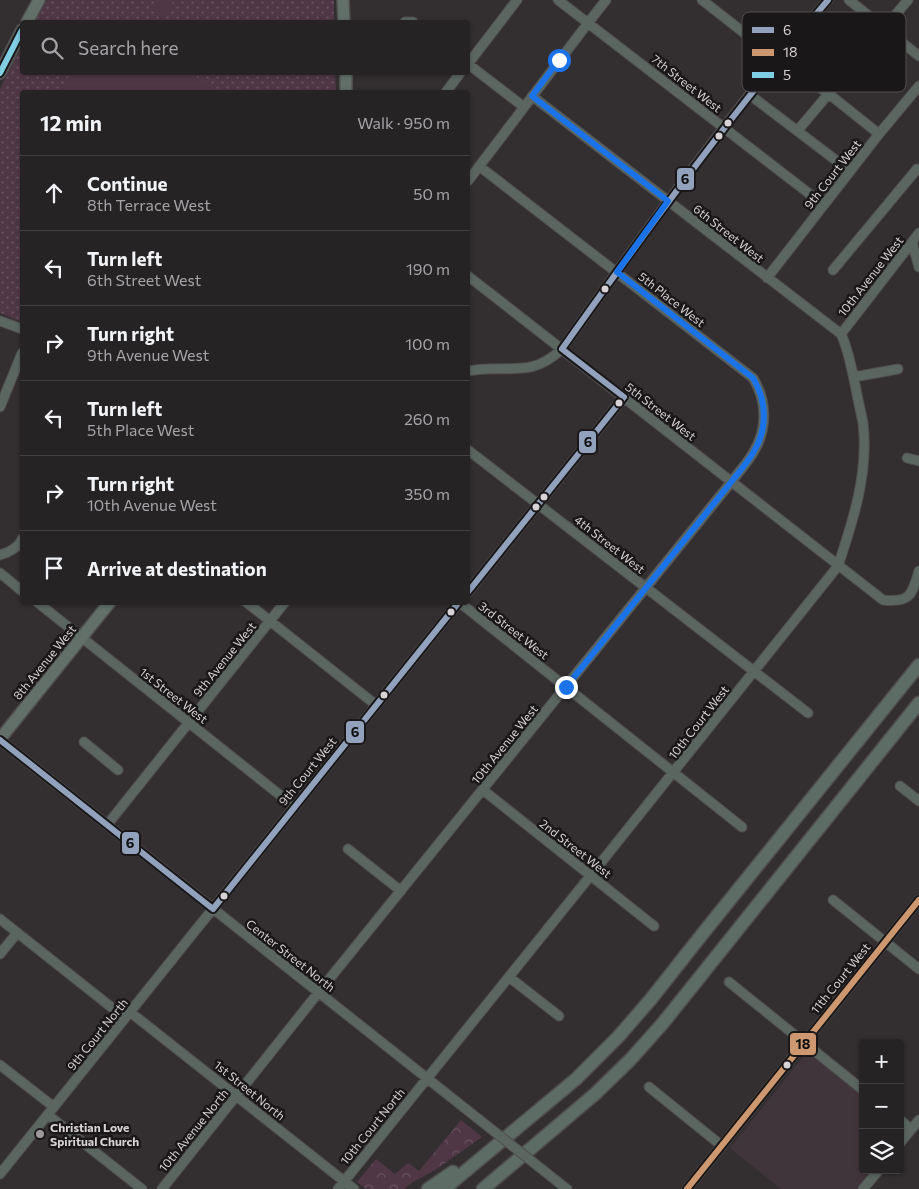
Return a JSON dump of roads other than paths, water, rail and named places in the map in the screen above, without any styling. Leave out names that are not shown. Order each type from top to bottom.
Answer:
[{"type":"highway","points":[[444,1189],[576,1078],[632,1022],[919,665]]},
{"type":"highway","points":[[483,1189],[595,1094],[662,1023],[919,703]]},
{"type":"highway","points":[[428,1189],[458,1168],[489,1150]]},
{"type":"main road","points":[[28,20],[38,0]]},
{"type":"main road","points":[[343,0],[344,20]]},
{"type":"main road","points":[[1,70],[20,34]]},
{"type":"main road","points":[[346,75],[346,90]]},
{"type":"main road","name":"8th Avenue West","points":[[0,740],[108,605]]},
{"type":"street","points":[[470,61],[517,0]]},
{"type":"street","name":"7th Street West","points":[[558,0],[824,205]]},
{"type":"street","points":[[470,178],[606,0]]},
{"type":"street","points":[[702,0],[742,31]]},
{"type":"street","points":[[818,12],[828,0]]},
{"type":"street","points":[[850,0],[865,12]]},
{"type":"street","points":[[898,12],[908,0]]},
{"type":"street","points":[[906,46],[919,56]]},
{"type":"street","points":[[470,66],[524,107]]},
{"type":"street","points":[[448,90],[459,75]]},
{"type":"street","name":"9th Court West","points":[[767,278],[919,86]]},
{"type":"street","points":[[470,371],[526,369],[552,359],[562,349],[668,201],[752,92]]},
{"type":"street","points":[[826,92],[880,134]]},
{"type":"street","points":[[798,130],[829,94]]},
{"type":"street","points":[[750,95],[850,171]]},
{"type":"street","name":"6th Street West","points":[[532,96],[841,334]]},
{"type":"street","name":"5th Place West","points":[[479,166],[753,378],[764,402],[765,412],[760,438]]},
{"type":"street","points":[[833,270],[917,169]]},
{"type":"street","name":"10th Avenue West","points":[[841,334],[919,233]]},
{"type":"street","points":[[912,242],[919,267]]},
{"type":"street","name":"5th Street West","points":[[470,278],[883,600],[897,602],[909,595],[914,590],[919,571]]},
{"type":"street","points":[[0,321],[20,328]]},
{"type":"street","name":"10th Court West","points":[[426,1079],[838,566],[853,522],[864,452],[863,424],[854,377],[841,334]]},
{"type":"street","points":[[0,407],[20,358]]},
{"type":"street","points":[[854,377],[898,369]]},
{"type":"street","points":[[470,589],[624,397]]},
{"type":"street","name":"10th Avenue West","points":[[318,993],[732,481],[754,452],[760,438]]},
{"type":"street","name":"4th Street West","points":[[470,452],[808,713]]},
{"type":"street","points":[[907,458],[919,461]]},
{"type":"street","points":[[0,555],[20,544]]},
{"type":"street","points":[[0,574],[20,589]]},
{"type":"street","name":"1st Street West","points":[[41,605],[295,807]]},
{"type":"street","points":[[250,605],[376,706]]},
{"type":"street","name":"9th Avenue West","points":[[107,825],[283,605]]},
{"type":"street","name":"9th Court West","points":[[213,909],[457,605]]},
{"type":"street","name":"3rd Street West","points":[[463,605],[742,826]]},
{"type":"street","name":"Center Street North","points":[[0,740],[567,1189]]},
{"type":"street","points":[[84,742],[118,770]]},
{"type":"street","points":[[900,786],[919,801]]},
{"type":"street","name":"2nd Street West","points":[[483,790],[654,926]]},
{"type":"street","points":[[348,849],[401,891]]},
{"type":"street","points":[[833,900],[919,969]]},
{"type":"street","name":"11th Court West","points":[[687,1189],[919,900]]},
{"type":"street","name":"9th Court North","points":[[0,1174],[213,909]]},
{"type":"street","name":"1st Street North","points":[[0,919],[237,1096],[354,1189]]},
{"type":"street","points":[[0,954],[17,933]]},
{"type":"street","points":[[509,977],[558,1016]]},
{"type":"street","points":[[729,982],[859,1087]]},
{"type":"street","name":"10th Avenue North","points":[[162,1189],[318,993]]},
{"type":"street","points":[[0,1065],[142,1189]]},
{"type":"street","name":"10th Court North","points":[[338,1189],[426,1079]]},
{"type":"street","points":[[649,1087],[722,1146]]},
{"type":"street","points":[[904,1138],[919,1120]]},
{"type":"street","points":[[904,1123],[911,1129]]},
{"type":"street","points":[[864,1189],[875,1174]]},
{"type":"place","name":"Christian Love Spiritual Church","points":[[40,1134]]}]
